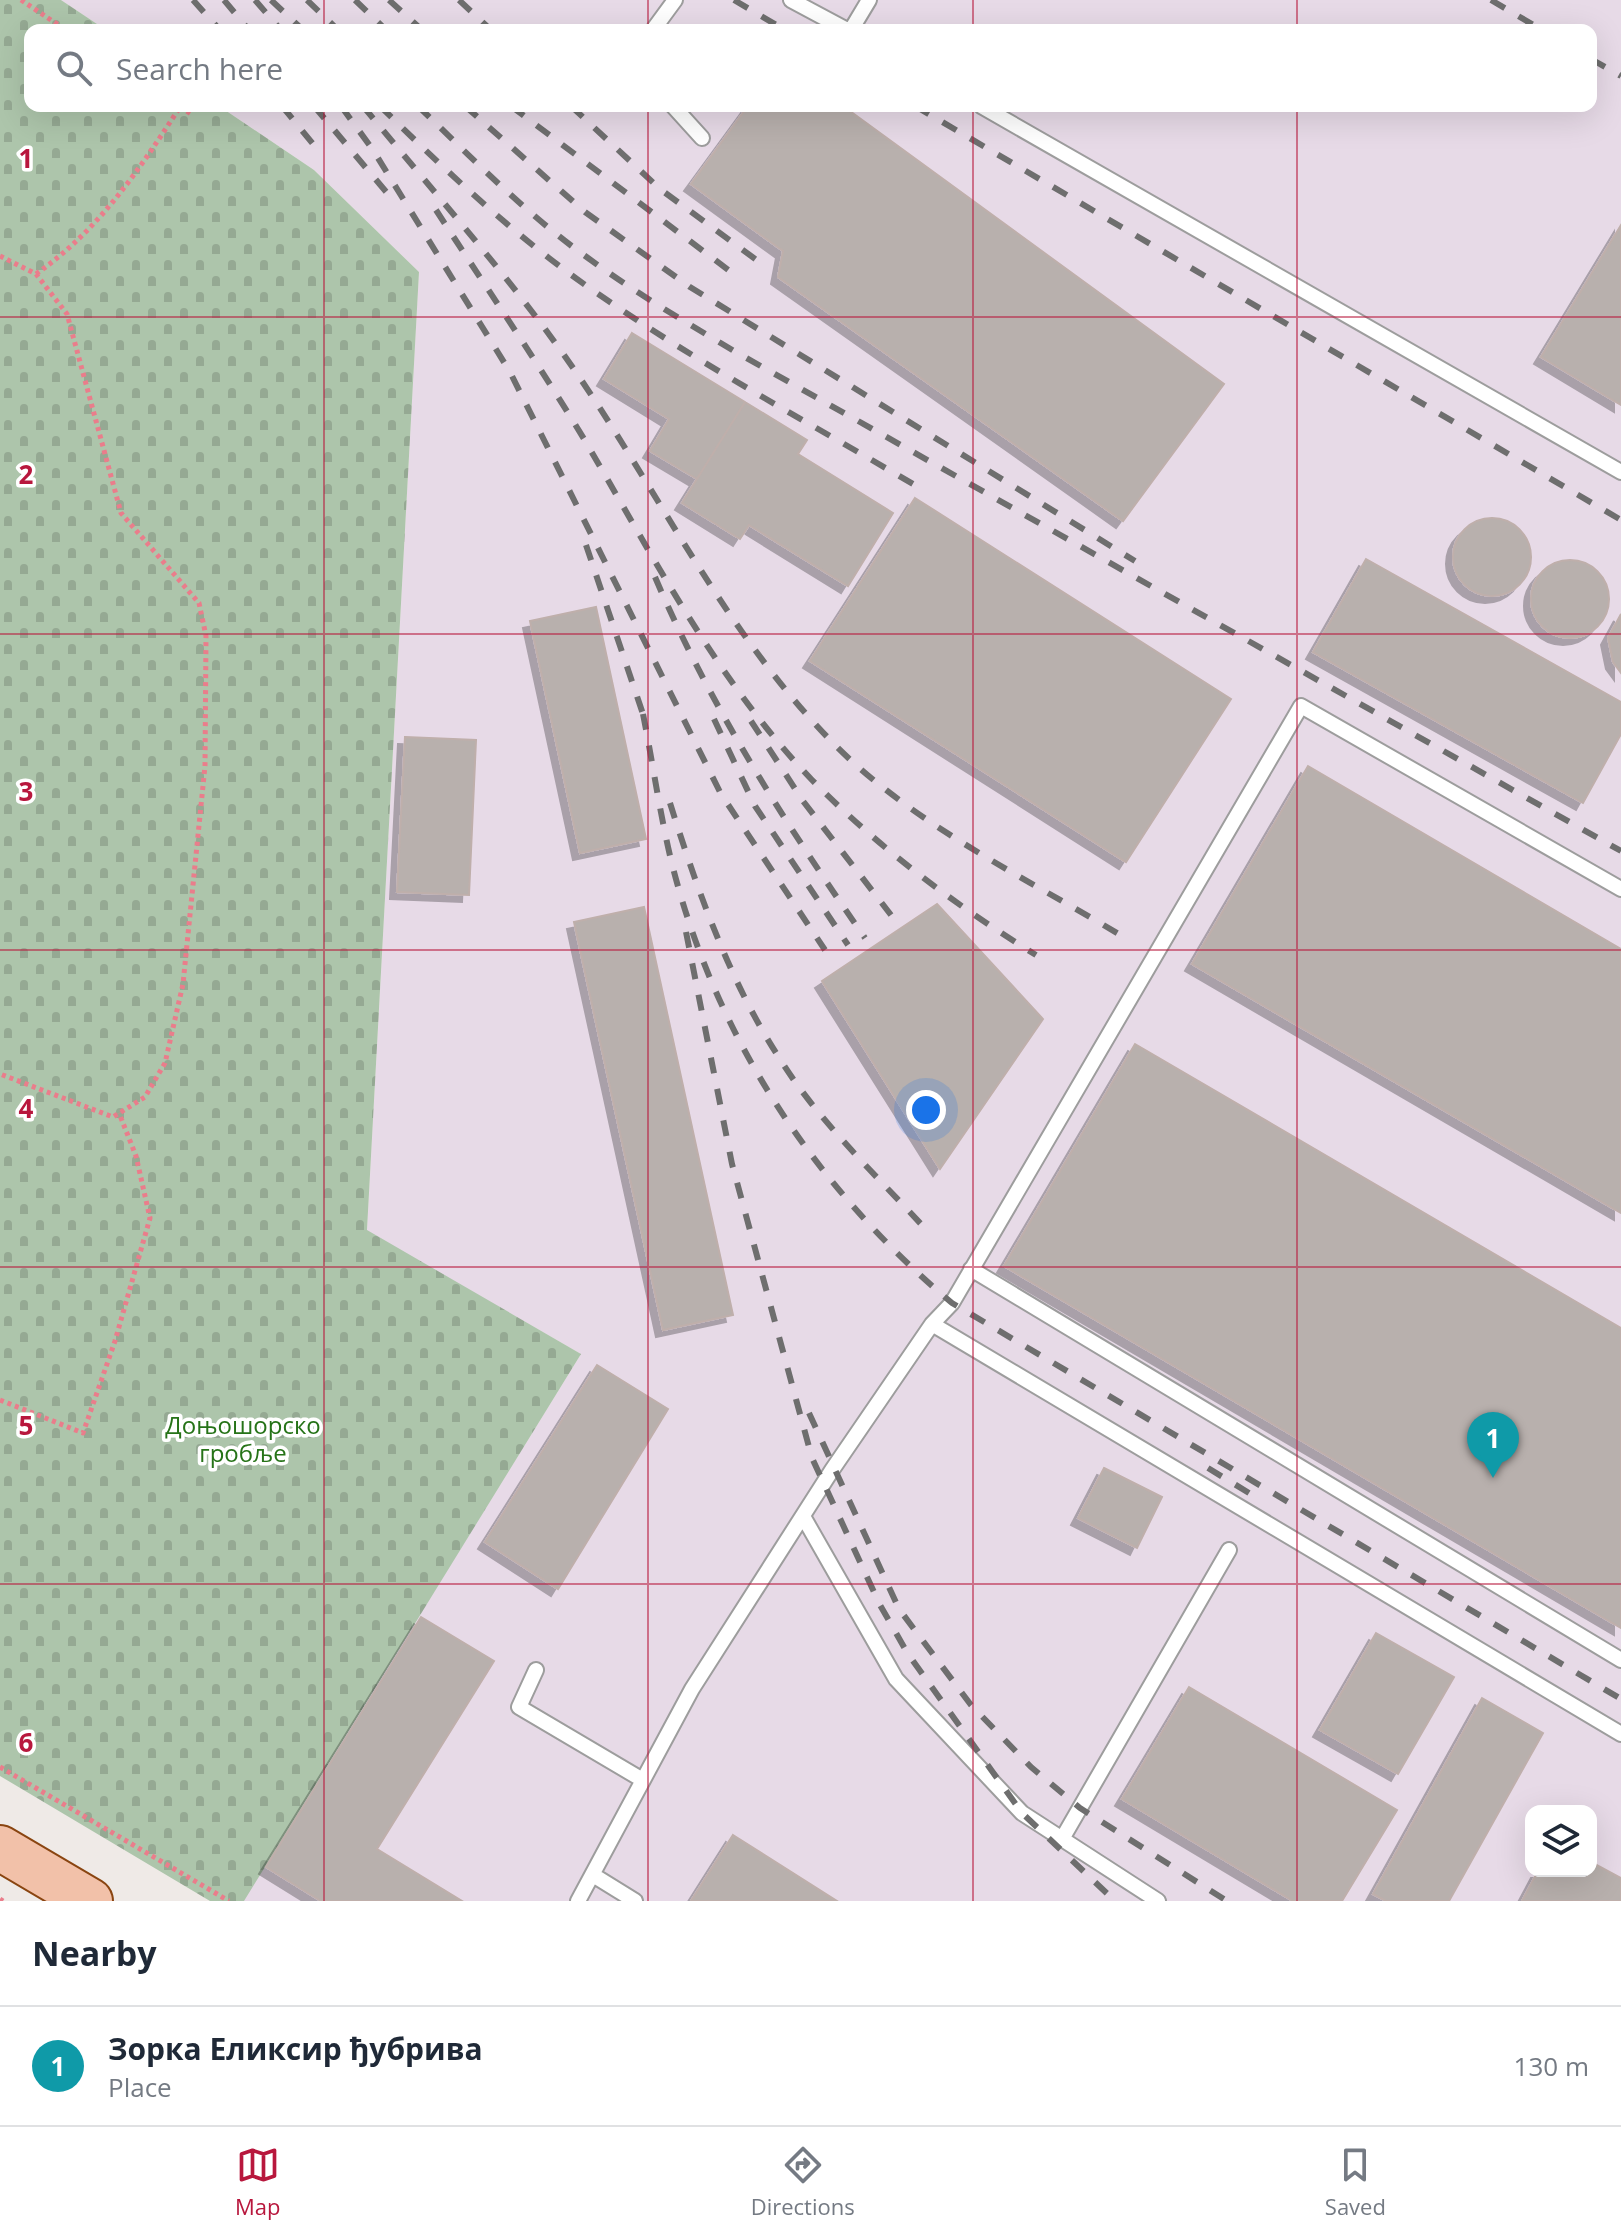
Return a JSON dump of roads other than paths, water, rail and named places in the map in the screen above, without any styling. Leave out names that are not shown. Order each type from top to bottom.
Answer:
[{"type":"main road","points":[[0,1848],[90,1901]]},
{"type":"lane","points":[[657,24],[675,0]]},
{"type":"lane","points":[[791,0],[837,24]]},
{"type":"lane","points":[[853,24],[869,0]]},
{"type":"lane","points":[[678,112],[702,138]]},
{"type":"lane","points":[[991,112],[1621,472]]},
{"type":"lane","points":[[578,1901],[692,1689],[932,1324],[952,1303],[1301,706],[1621,889]]},
{"type":"lane","points":[[971,1269],[1621,1660]]},
{"type":"lane","points":[[932,1324],[1621,1734]]},
{"type":"lane","points":[[804,1518],[896,1679],[1022,1813],[1158,1901]]},
{"type":"lane","points":[[1062,1839],[1229,1550]]},
{"type":"lane","points":[[536,1670],[519,1707],[641,1779]]},
{"type":"lane","points":[[593,1875],[635,1901]]},
{"type":"railway","points":[[193,0],[215,24]]},
{"type":"railway","points":[[224,0],[244,24]]},
{"type":"railway","points":[[255,0],[276,24]]},
{"type":"railway","points":[[271,0],[297,24]]},
{"type":"railway","points":[[307,0],[332,24]]},
{"type":"railway","points":[[355,0],[380,24]]},
{"type":"railway","points":[[389,0],[415,24]]},
{"type":"railway","points":[[459,0],[485,24]]},
{"type":"railway","points":[[734,0],[775,24]]},
{"type":"railway","points":[[1491,0],[1532,24]]},
{"type":"railway","points":[[1597,62],[1621,76]]},
{"type":"railway","points":[[287,112],[322,155]]},
{"type":"railway","points":[[319,112],[393,200]]},
{"type":"railway","points":[[345,112],[373,150],[510,372],[721,794],[825,950]]},
{"type":"railway","points":[[368,112],[491,260],[564,355],[759,655],[836,746],[867,775],[936,826],[1122,936]]},
{"type":"railway","points":[[386,112],[494,213],[608,301],[739,383],[918,487]]},
{"type":"railway","points":[[424,112],[543,223],[605,271],[660,306],[734,351],[1621,851]]},
{"type":"railway","points":[[472,112],[585,212],[690,287],[1135,561]]},
{"type":"railway","points":[[519,112],[735,275]]},
{"type":"railway","points":[[577,112],[660,189],[762,264]]},
{"type":"railway","points":[[925,112],[1621,520]]},
{"type":"railway","points":[[436,210],[566,410],[688,616],[778,742],[812,780],[891,852],[947,896],[1036,955]]},
{"type":"railway","points":[[586,545],[646,723]]},
{"type":"railway","points":[[655,577],[700,672],[751,763],[865,938]]},
{"type":"railway","points":[[643,714],[672,864],[691,928],[715,990],[777,1106],[815,1159],[902,1258],[952,1303],[1621,1699]]},
{"type":"railway","points":[[714,719],[755,806],[848,945]]},
{"type":"railway","points":[[751,721],[803,801],[891,915]]},
{"type":"railway","points":[[670,803],[716,933],[760,1027],[809,1101],[921,1224]]},
{"type":"railway","points":[[686,932],[732,1164],[812,1458],[880,1605],[908,1654],[1022,1813],[1115,1901]]},
{"type":"railway","points":[[809,1413],[899,1609],[971,1705],[1031,1767],[1080,1808],[1227,1901]]},
{"type":"railway","points":[[1208,1468],[1249,1493]]},
{"type":"place","name":"Зорка Еликсир ђубрива","points":[[1493,1478]]},
{"type":"park label","name":"Доњошорско гробље","points":[[243,1440]]}]
